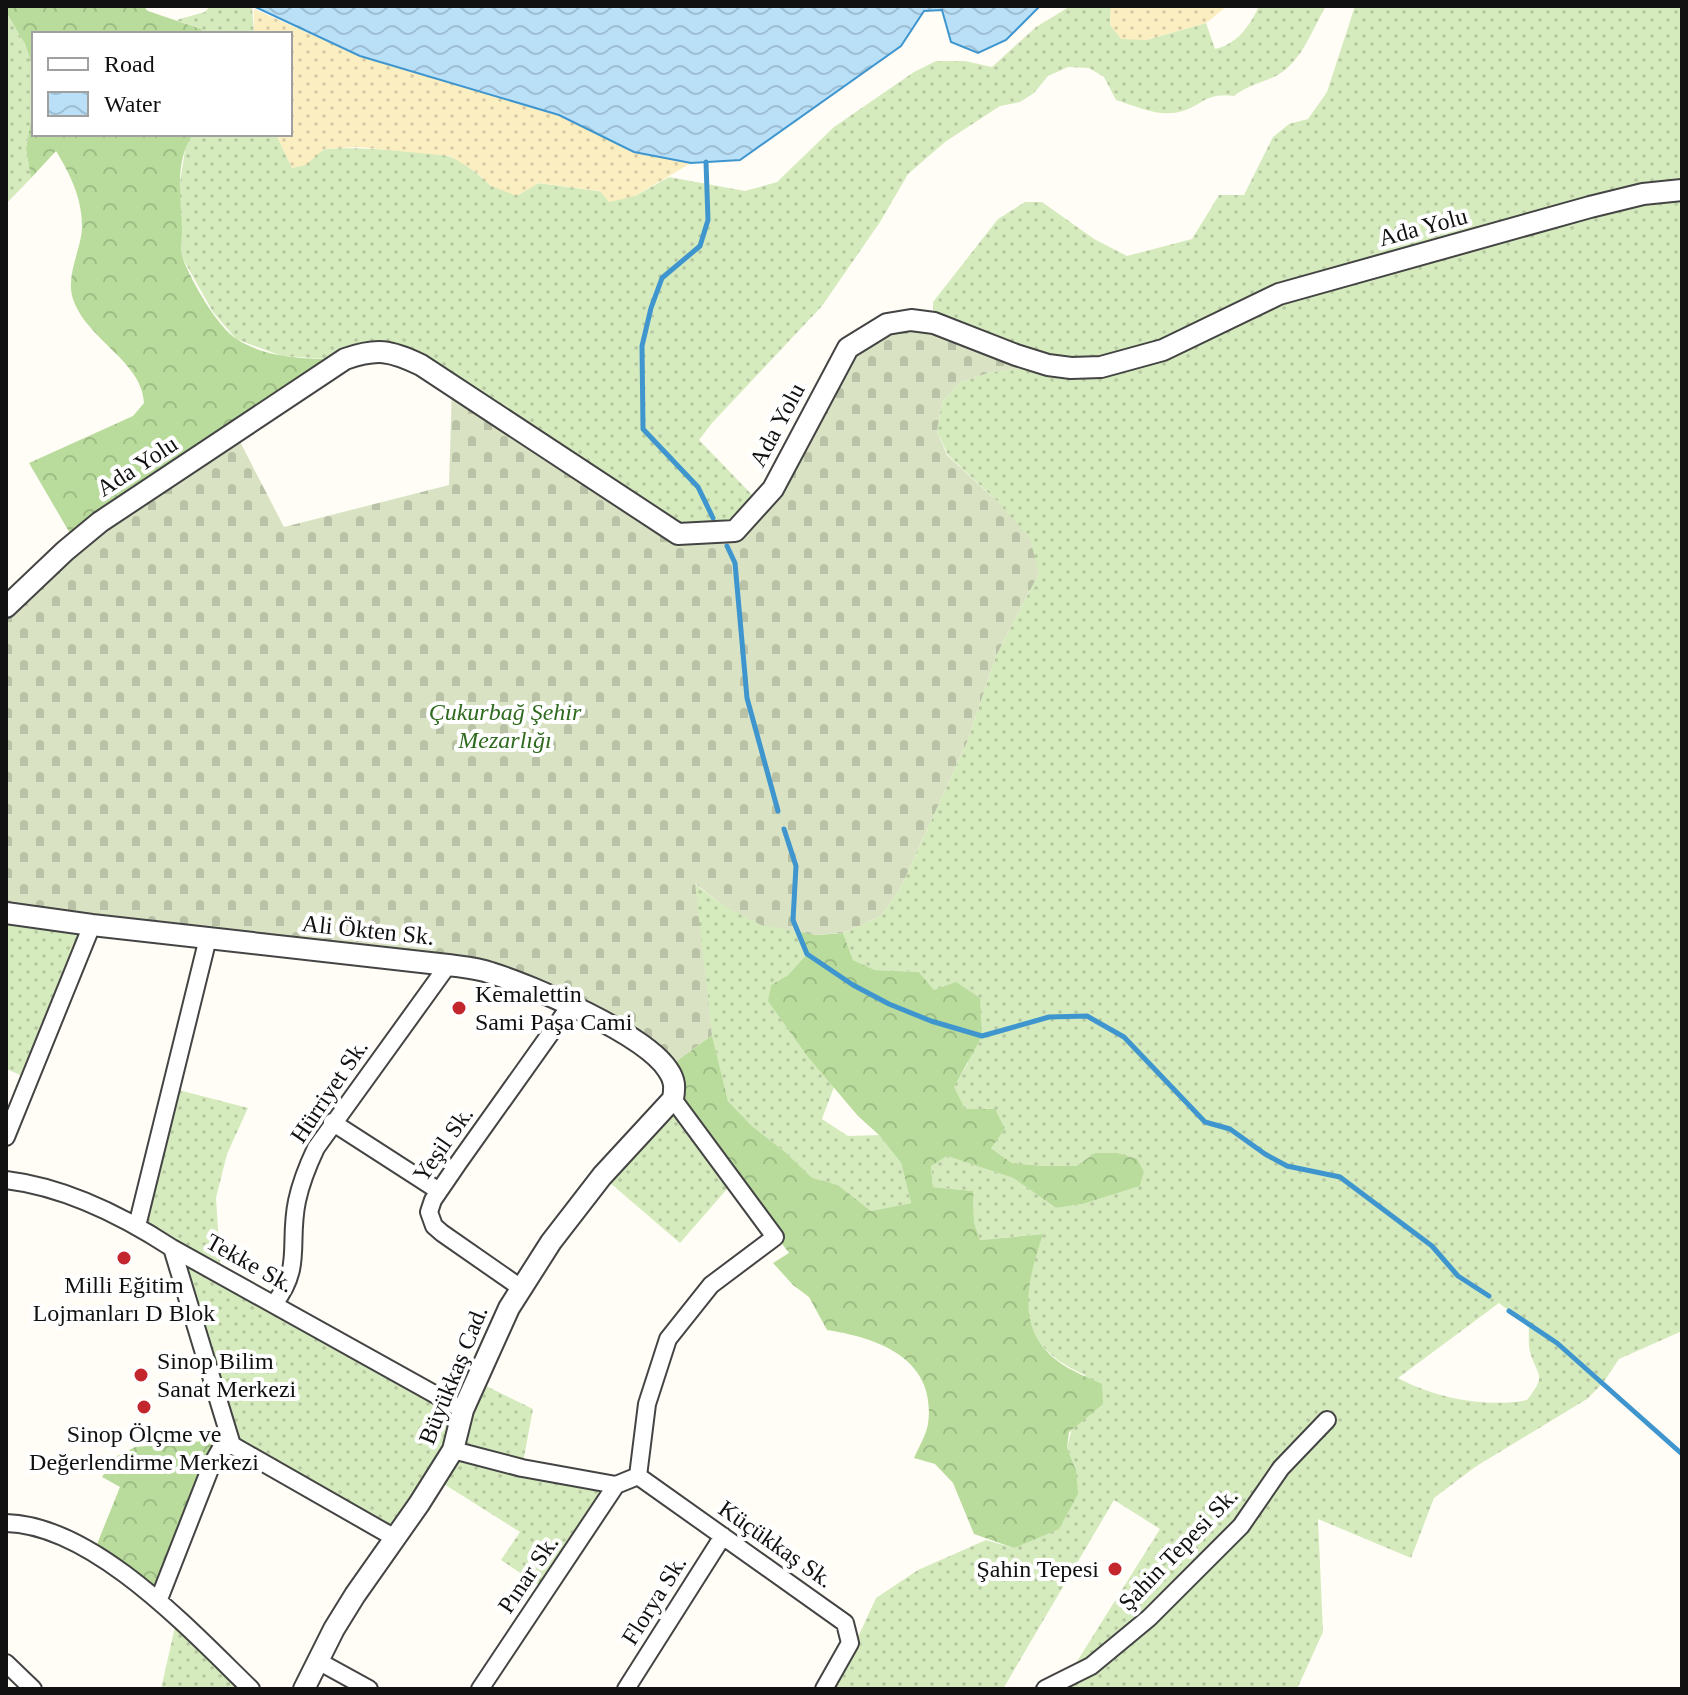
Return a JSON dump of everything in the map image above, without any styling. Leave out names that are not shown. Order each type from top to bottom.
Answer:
[{"type":"street","name":"Ada Yolu","points":[[6,607],[100,522],[345,359],[363,352],[381,350],[421,365],[678,534],[735,531],[773,489],[848,348],[887,324],[911,320],[934,323],[1048,365],[1101,367],[1163,350],[1279,294],[1590,207],[1643,194],[1682,190]]},
{"type":"street","name":"Ali Ökten Sk.","points":[[6,913],[490,972],[570,1006],[648,1049],[667,1068],[675,1084],[673,1099]]},
{"type":"street","points":[[6,1137],[92,925]]},
{"type":"street","points":[[137,1226],[208,938]]},
{"type":"street","name":"Hürriyet Sk.","points":[[274,1304],[288,1286],[292,1272],[293,1229],[303,1175],[316,1148],[448,965]]},
{"type":"street","name":"Yeşil Sk.","points":[[521,1288],[434,1226],[429,1212],[439,1191],[570,1006]]},
{"type":"street","points":[[453,1450],[522,1468],[616,1485],[638,1476],[647,1404],[668,1339],[711,1285],[775,1237],[673,1099]]},
{"type":"street","name":"Büyükkaş Cad.","points":[[304,1689],[355,1595],[453,1450],[463,1410],[521,1288],[551,1242],[602,1176],[673,1099]]},
{"type":"street","points":[[332,1122],[439,1191]]},
{"type":"street","name":"Tekke Sk.","points":[[6,1180],[38,1184],[137,1226],[463,1410]]},
{"type":"street","points":[[172,1248],[232,1445],[395,1538]]},
{"type":"street","name":"Şahin Tepesi Sk.","points":[[1045,1689],[1091,1666],[1149,1618],[1241,1526],[1281,1468],[1327,1420]]},
{"type":"street","points":[[159,1599],[212,1464],[220,1450],[232,1445]]},
{"type":"street","name":"Küçükkaş Sk.","points":[[638,1476],[845,1623],[850,1643],[824,1689]]},
{"type":"street","name":"Pınar Sk.","points":[[480,1689],[616,1485]]},
{"type":"street","points":[[6,1523],[52,1533],[93,1554],[159,1599],[251,1689]]},
{"type":"street","name":"Florya Sk.","points":[[626,1689],[723,1536]]},
{"type":"street","points":[[318,1661],[369,1689]]},
{"type":"street","points":[[6,1663],[33,1689]]},
{"type":"green space","points":[[6,6],[143,6],[148,11],[203,32],[32,32],[32,65],[25,44],[6,12]]},
{"type":"green space","points":[[210,6],[252,6],[254,32],[202,32],[176,20],[205,12]]},
{"type":"green space","points":[[1111,6],[1110,25],[1146,40],[1206,23],[1215,49],[1230,43],[1242,33],[1259,6],[1326,6],[1292,64],[1274,77],[1234,96],[1209,98],[1179,112],[1155,112],[1116,100],[1104,77],[1089,68],[1068,67],[1048,76],[1034,93],[1020,102],[1000,106],[945,142],[908,174],[880,222],[822,306],[699,440],[760,503],[735,531],[678,534],[421,365],[282,356],[236,339],[213,312],[182,257],[179,190],[186,143],[191,136],[277,136],[292,168],[323,150],[386,150],[451,157],[491,186],[538,183],[635,196],[669,177],[745,191],[777,182],[834,127],[914,72],[936,61],[965,61],[992,67],[1036,27],[1069,7]]},
{"type":"green space","points":[[1355,6],[1682,6],[1682,1331],[1619,1359],[1603,1383],[1587,1399],[1475,1467],[1434,1498],[1411,1558],[1318,1519],[1323,1632],[1297,1689],[1045,1689],[1066,1679],[1160,1529],[1114,1500],[1003,1689],[824,1689],[849,1638],[859,1635],[876,1598],[918,1570],[986,1540],[1014,1548],[1076,1470],[1067,1448],[1085,1375],[1062,1363],[1045,1349],[1034,1334],[1029,1317],[1030,1279],[1042,1234],[980,1240],[974,1222],[973,1191],[933,1187],[931,1165],[947,1156],[1013,1178],[1056,1208],[1083,1204],[1140,1186],[1144,1172],[1095,1153],[1076,1166],[1012,1163],[990,1147],[1005,1129],[965,1109],[953,1087],[968,1063],[934,990],[919,972],[875,970],[853,960],[843,933],[881,916],[900,889],[967,742],[996,656],[1039,573],[998,502],[948,455],[937,431],[942,402],[961,382],[991,372],[1045,365],[934,323],[933,302],[998,219],[1025,202],[1042,202],[1094,239],[1127,256],[1192,239],[1219,195],[1244,195],[1273,137],[1289,124],[1308,119],[1327,92]],"holes":[[[1499,1303],[1529,1326],[1529,1349],[1539,1380],[1527,1400],[1494,1403],[1461,1400],[1398,1378]]]},
{"type":"green space","points":[[6,12],[25,44],[32,65],[32,114],[26,149],[31,178],[6,204]]},
{"type":"green space","points":[[32,114],[32,136],[192,136],[181,168],[182,252],[192,280],[214,315],[238,340],[263,351],[304,358],[345,359],[75,542],[29,463],[133,416],[144,403],[134,375],[89,326],[73,299],[72,271],[82,226],[80,206],[70,177],[56,151],[31,178],[26,149]]},
{"type":"green space","name":"Çukurbağ Şehir Mezarlığı","points":[[911,320],[1048,365],[991,372],[961,382],[942,402],[937,431],[947,455],[998,502],[1030,539],[1039,573],[996,656],[967,742],[900,889],[881,916],[843,933],[816,935],[761,925],[722,905],[695,883],[712,1035],[667,1068],[648,1049],[490,972],[6,913],[6,607],[65,551],[236,434],[284,527],[449,485],[452,386],[678,533],[735,531],[773,489],[848,348]]},
{"type":"green space","points":[[694,883],[722,905],[797,930],[807,954],[788,975],[771,985],[769,1001],[807,1056],[834,1087],[822,1119],[848,1136],[879,1135],[901,1163],[911,1203],[871,1211],[838,1185],[812,1179],[728,1101],[712,1035]]},
{"type":"green space","points":[[6,913],[92,925],[28,1078],[6,1069]]},
{"type":"green space","points":[[797,930],[816,935],[843,933],[853,960],[875,970],[919,972],[934,990],[956,982],[980,998],[982,1036],[954,1087],[965,1109],[995,1109],[1005,1129],[991,1148],[1012,1163],[1076,1166],[1095,1153],[1117,1153],[1137,1159],[1144,1172],[1140,1186],[1083,1204],[1056,1208],[1013,1178],[947,1156],[931,1166],[933,1187],[973,1191],[974,1222],[980,1240],[1043,1234],[1029,1290],[1031,1325],[1050,1355],[1068,1368],[1102,1384],[1103,1404],[1069,1432],[1067,1448],[1076,1470],[1078,1494],[1059,1529],[1014,1548],[974,1534],[953,1483],[935,1464],[914,1458],[928,1424],[928,1402],[923,1383],[914,1368],[884,1346],[827,1330],[809,1297],[773,1263],[789,1253],[673,1099],[667,1068],[712,1035],[728,1101],[812,1178],[838,1185],[871,1211],[911,1203],[901,1163],[807,1056],[768,1001],[771,985],[788,975],[807,954]]},
{"type":"green space","points":[[171,1088],[248,1108],[227,1154],[216,1198],[221,1275],[462,1409],[476,1381],[533,1409],[522,1468],[616,1485],[546,1590],[501,1560],[520,1532],[436,1479],[395,1538],[232,1445],[172,1248],[137,1226]]},
{"type":"green space","points":[[673,1099],[734,1181],[680,1243],[602,1176]]},
{"type":"green space","points":[[214,1440],[220,1450],[159,1599],[93,1554],[120,1487],[102,1477],[115,1457],[135,1447]]},
{"type":"green space","points":[[177,1618],[251,1689],[161,1689]]},
{"type":"sand","points":[[1111,6],[1227,6],[1206,23],[1146,40],[1121,39],[1110,25]]},
{"type":"sand","points":[[254,9],[360,56],[559,115],[634,152],[691,163],[635,196],[609,202],[600,191],[539,183],[517,196],[491,186],[476,172],[450,156],[357,147],[324,149],[306,165],[292,168],[277,136],[292,136],[292,32],[254,32]]},
{"type":"water","points":[[253,6],[1040,6],[1006,40],[978,53],[951,42],[942,10],[924,11],[901,46],[740,160],[691,163],[634,152],[559,115],[360,56]]},
{"type":"waterway","points":[[706,162],[708,220],[700,246],[662,278],[642,346],[643,429],[698,487],[713,518]]},
{"type":"waterway","points":[[727,546],[735,563],[747,698],[778,811]]},
{"type":"waterway","points":[[784,829],[796,866],[793,920],[807,954],[853,985],[931,1021],[982,1036],[1049,1017],[1087,1016],[1124,1037],[1205,1122],[1230,1129],[1287,1166],[1340,1177],[1432,1246],[1458,1276],[1489,1296]]},
{"type":"waterway","points":[[1509,1311],[1557,1343],[1682,1454]]},
{"type":"place","name":"Kemalettin Sami Paşa Cami","points":[[459,1008]]},
{"type":"place","name":"Milli Eğitim Lojmanları D Blok","points":[[124,1258]]},
{"type":"place","name":"Sinop Bilim Sanat Merkezi","points":[[141,1375]]},
{"type":"place","name":"Sinop Ölçme ve Değerlendirme Merkezi","points":[[144,1407]]},
{"type":"place","name":"Şahin Tepesi","points":[[1115,1569]]}]
